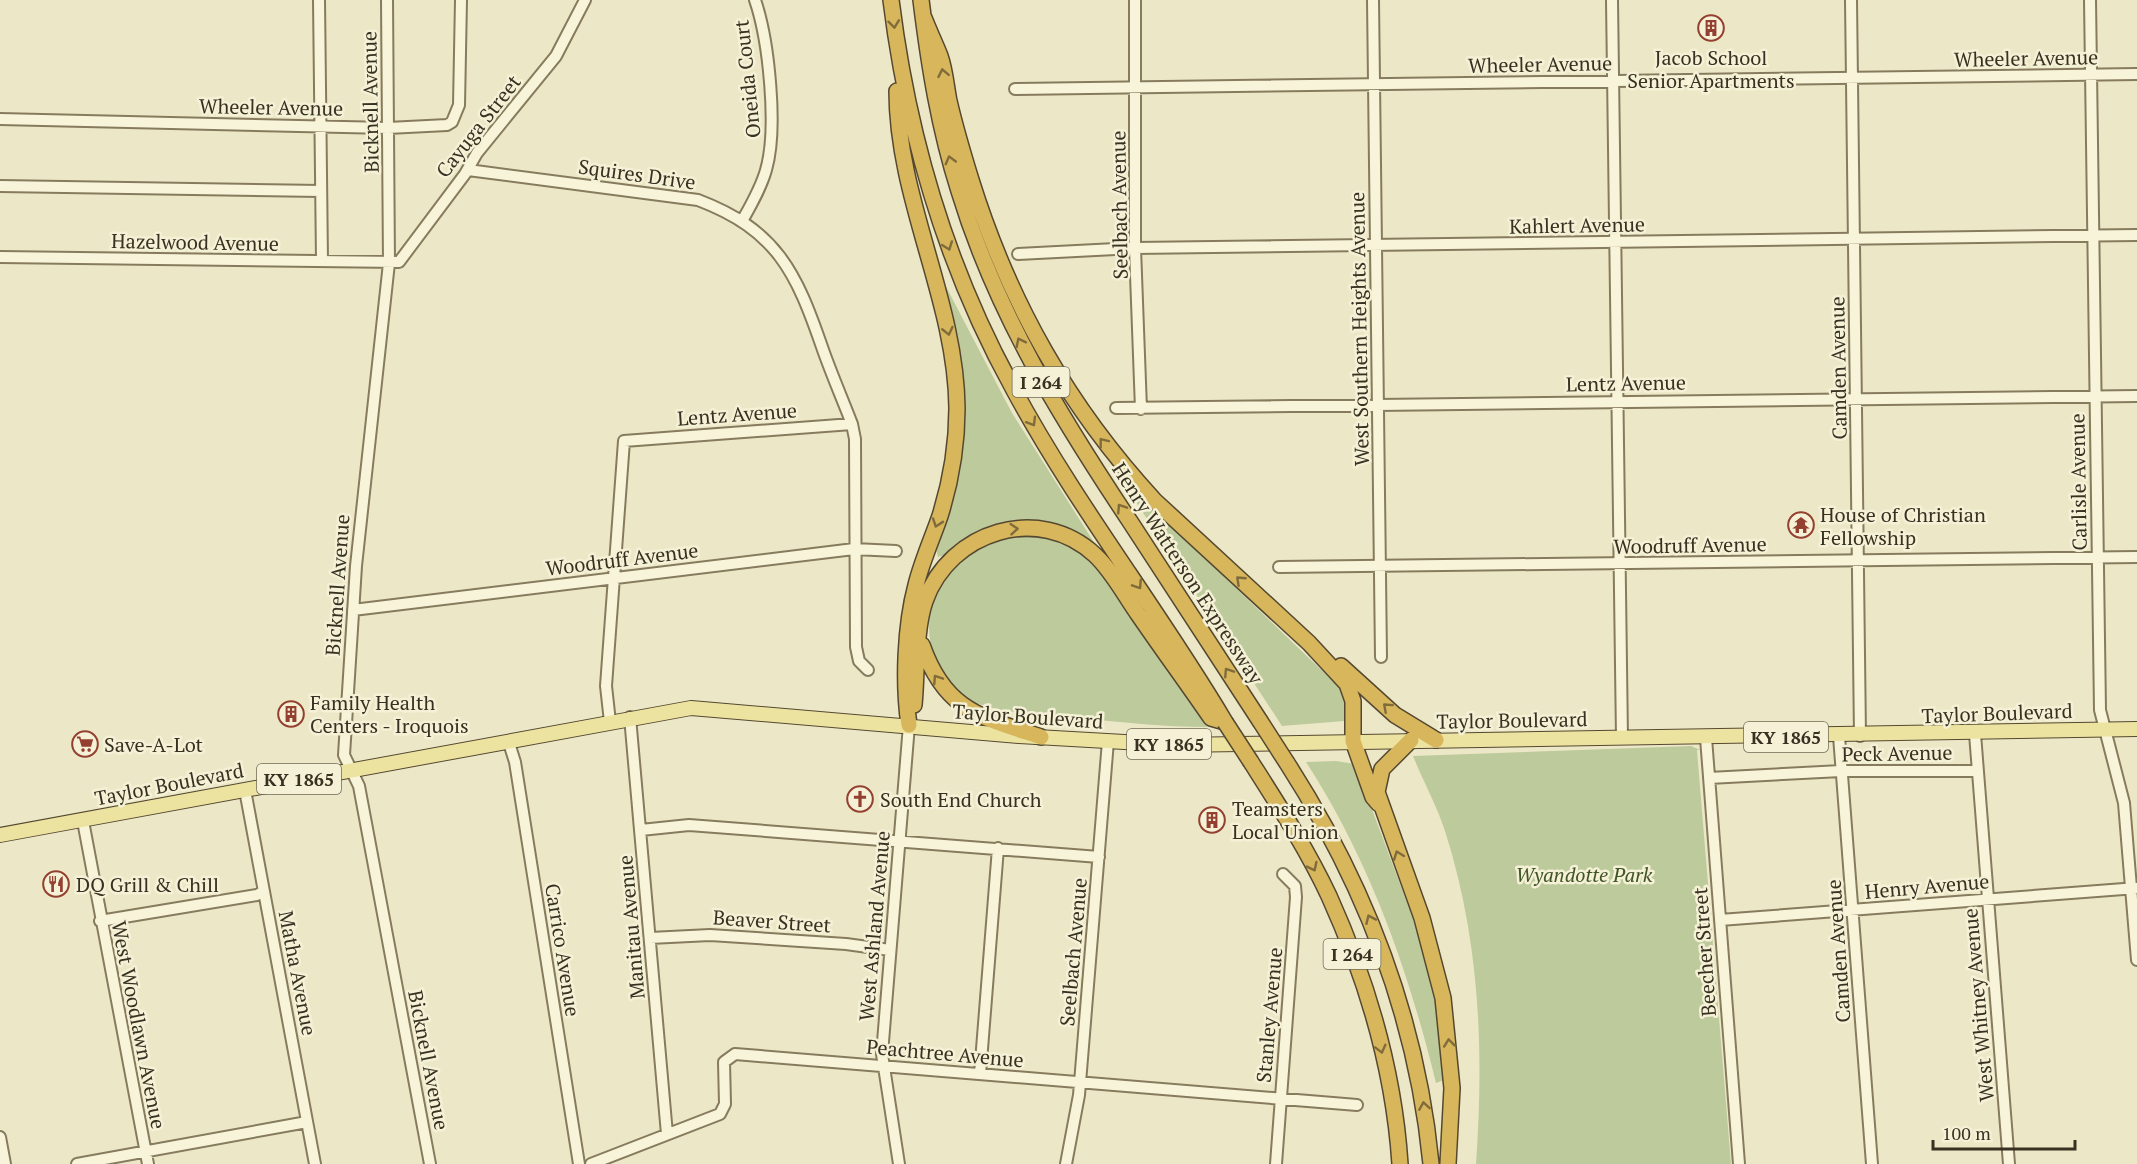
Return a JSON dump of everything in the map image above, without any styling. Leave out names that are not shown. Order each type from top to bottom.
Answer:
[{"type":"highway","name":"I 264","points":[[891,0],[897,47],[920,158],[960,277],[986,337],[1034,425],[1251,762],[1306,853],[1328,896],[1355,963],[1381,1046],[1390,1087],[1400,1164]]},
{"type":"highway","name":"Henry Watterson Expressway","points":[[921,0],[935,100],[959,191],[979,249],[1015,332],[1081,449],[1260,721],[1337,846],[1390,970],[1417,1068],[1431,1164]]},
{"type":"highway","points":[[924,18],[940,58],[961,149],[998,258],[1027,322],[1062,384],[1109,449],[1155,501],[1309,643],[1347,684],[1353,701],[1353,741],[1373,797],[1379,804]]},
{"type":"highway","points":[[897,47],[897,101],[905,164],[951,343],[957,410],[951,474],[913,599],[905,699],[909,725]]},
{"type":"highway","points":[[909,725],[914,705],[924,603],[931,586],[943,567],[968,545],[1004,530],[1029,527],[1052,531],[1085,547],[1103,563],[1211,718],[1225,722]]},
{"type":"highway","points":[[920,638],[931,670],[953,698],[985,718],[1041,737]]},
{"type":"highway","points":[[1309,643],[1326,652],[1395,715],[1436,740]]},
{"type":"highway","points":[[1411,740],[1382,769],[1377,792],[1379,804],[1422,918],[1443,998],[1451,1070],[1448,1164]]},
{"type":"main road","name":"Taylor Boulevard","points":[[0,835],[244,789],[509,743],[630,717],[705,708],[1041,737],[1221,745],[1411,740],[1975,734],[2137,729]]},
{"type":"street","points":[[319,0],[322,261]]},
{"type":"street","name":"Bicknell Avenue","points":[[387,0],[389,263],[362,500],[344,755],[359,786],[430,1164]]},
{"type":"street","name":"Wheeler Avenue","points":[[0,119],[430,128],[452,122],[459,105],[460,0]]},
{"type":"street","name":"Oneida Court","points":[[742,221],[766,172],[772,139],[764,43],[755,0]]},
{"type":"street","name":"Seelbach Avenue","points":[[1135,0],[1135,248],[1140,409]]},
{"type":"street","name":"West Southern Heights Avenue","points":[[1372,0],[1381,657]]},
{"type":"street","points":[[1612,0],[1622,738]]},
{"type":"street","name":"Camden Avenue","points":[[1851,0],[1860,735]]},
{"type":"street","name":"Carlisle Avenue","points":[[2090,0],[2100,710],[2124,803],[2134,888],[2137,960]]},
{"type":"street","name":"Cayuga Street","points":[[389,263],[399,262],[407,255],[429,219],[468,170],[477,153],[556,56],[583,1]]},
{"type":"street","name":"Wheeler Avenue","points":[[1015,89],[2137,74]]},
{"type":"street","name":"Squires Drive","points":[[468,170],[679,195],[719,208],[742,221],[779,254],[798,284],[852,424]]},
{"type":"street","points":[[0,186],[321,191]]},
{"type":"street","name":"Kahlert Avenue","points":[[1018,254],[1135,248],[2137,235]]},
{"type":"street","name":"Hazelwood Avenue","points":[[0,256],[389,263]]},
{"type":"street","name":"Lentz Avenue","points":[[1116,408],[1378,406],[1618,400],[1856,400],[2137,396]]},
{"type":"street","points":[[852,424],[855,439],[856,647],[860,662],[868,670]]},
{"type":"street","name":"Lentz Avenue","points":[[614,579],[624,441],[852,424]]},
{"type":"street","name":"Woodruff Avenue","points":[[353,610],[854,549],[896,551]]},
{"type":"street","name":"Woodruff Avenue","points":[[1279,567],[2137,557]]},
{"type":"street","points":[[610,722],[606,686],[614,579]]},
{"type":"street","name":"Manitau Avenue","points":[[630,717],[667,1134]]},
{"type":"street","name":"West Ashland Avenue","points":[[899,1164],[883,1067],[890,950],[909,725]]},
{"type":"street","name":"West Whitney Avenue","points":[[1975,734],[2009,1164]]},
{"type":"street","name":"Camden Avenue","points":[[1839,736],[1872,1164]]},
{"type":"street","name":"Beecher Street","points":[[1706,738],[1739,1164]]},
{"type":"street","name":"Seelbach Avenue","points":[[1066,1164],[1080,1083],[1108,741]]},
{"type":"street","name":"Carrico Avenue","points":[[509,743],[515,762],[579,1164]]},
{"type":"street","name":"Peck Avenue","points":[[1709,778],[1841,771],[1978,771]]},
{"type":"street","name":"Matha Avenue","points":[[244,789],[315,1164]]},
{"type":"street","name":"West Woodlawn Avenue","points":[[83,821],[100,921],[148,1164]]},
{"type":"street","points":[[641,830],[689,825],[778,834],[998,848],[1099,858]]},
{"type":"street","points":[[980,1074],[998,848]]},
{"type":"street","name":"Stanley Avenue","points":[[1276,1164],[1296,897],[1295,886],[1283,874]]},
{"type":"street","name":"Henry Avenue","points":[[1720,920],[2134,888]]},
{"type":"street","points":[[100,921],[187,909],[257,895],[264,891]]},
{"type":"street","name":"Beaver Street","points":[[650,938],[710,935],[846,944],[890,950]]},
{"type":"street","name":"Peachtree Avenue","points":[[591,1164],[712,1117],[723,1110],[723,1066],[730,1055],[883,1067],[892,1065],[896,1068],[1357,1105]]},
{"type":"street","points":[[77,1164],[307,1122]]},
{"type":"street","points":[[0,1137],[5,1164]]},
{"type":"green space","points":[[941,277],[1012,413],[1095,544],[1050,525],[1035,522],[1003,522],[972,534],[938,557],[936,549],[957,472]]},
{"type":"green space","points":[[1104,453],[1172,527],[1338,686],[1346,703],[1344,721],[1282,726]]},
{"type":"green space","points":[[1013,535],[1049,539],[1070,547],[1089,560],[1098,569],[1208,727],[1142,724],[1019,713],[991,708],[960,695],[945,676],[933,654],[929,630],[932,605],[943,582],[958,563],[989,542]]},
{"type":"green space","name":"Wyandotte Park","points":[[1691,746],[1700,750],[1697,750],[1731,1164],[1476,1164],[1479,1038],[1477,996],[1466,913],[1445,831],[1413,756]]},
{"type":"green space","points":[[1336,761],[1355,764],[1421,940],[1436,999],[1444,1080],[1436,1083],[1413,999],[1385,917],[1349,838],[1306,762]]},
{"type":"place","name":"Jacob School Senior Apartments","points":[[1711,28]]},
{"type":"place","name":"House of Christian Fellowship","points":[[1801,525]]},
{"type":"place","name":"Family Health Centers - Iroquois","points":[[291,714]]},
{"type":"place","name":"Save-A-Lot","points":[[85,744]]},
{"type":"place","name":"South End Church","points":[[860,799]]},
{"type":"place","name":"Teamsters Local Union","points":[[1212,820]]},
{"type":"place","name":"DQ Grill & Chill","points":[[56,884]]}]
